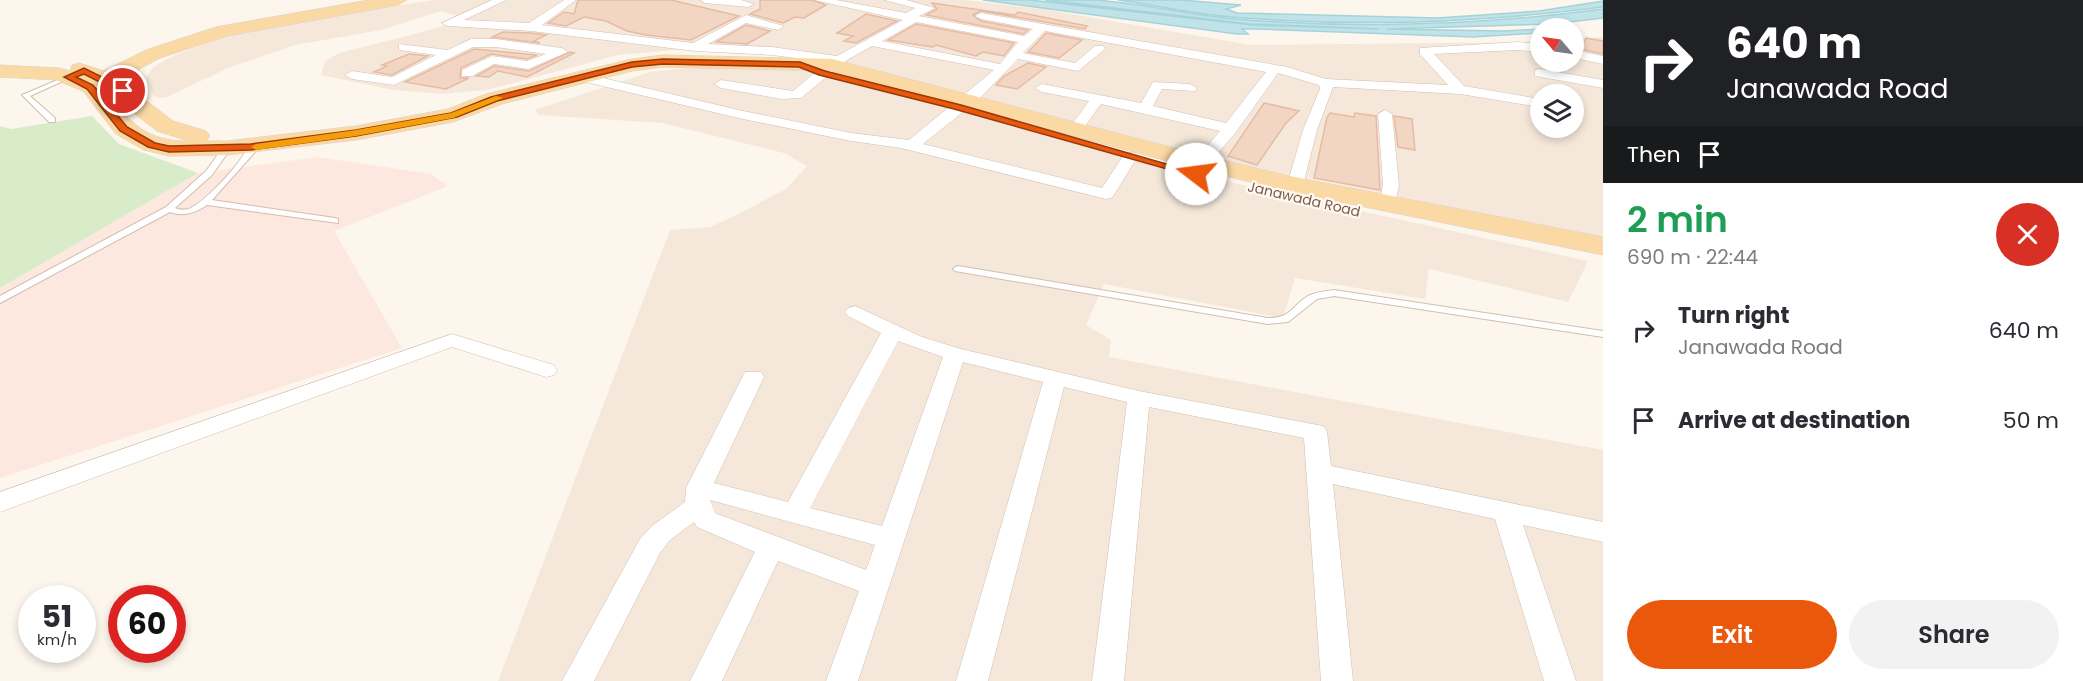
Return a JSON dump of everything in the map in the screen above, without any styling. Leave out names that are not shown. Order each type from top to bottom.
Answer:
[{"type":"main road","points":[[87,78],[226,26],[374,0]]},
{"type":"main road","points":[[0,71],[87,78],[223,31],[398,0]]},
{"type":"main road","name":"Janawada Road","points":[[0,63],[52,64],[87,78],[172,132],[187,136],[209,137],[494,99],[632,65],[663,62],[823,66],[962,103],[1295,185],[1603,246]]},
{"type":"main road","name":"Janawada Road","points":[[87,78],[124,129],[152,145],[169,149],[251,147],[356,133],[453,115],[494,99]]},
{"type":"main road","name":"Janawada Road","points":[[962,103],[1130,156],[1292,198],[1603,261]]},
{"type":"street","points":[[501,0],[448,23],[455,26],[531,27],[606,34],[696,47],[772,51],[823,66]]},
{"type":"street","points":[[531,27],[571,0]]},
{"type":"street","points":[[705,0],[752,2]]},
{"type":"street","points":[[819,0],[1026,40]]},
{"type":"street","points":[[889,0],[946,10]]},
{"type":"street","points":[[743,19],[746,18],[729,14],[752,2]]},
{"type":"street","points":[[721,84],[791,96],[823,66],[873,42],[925,7]]},
{"type":"street","points":[[968,14],[1274,69],[1325,83],[1460,90],[1530,101]]},
{"type":"street","points":[[696,47],[743,19],[778,26],[759,39],[771,43],[772,51]]},
{"type":"street","points":[[912,146],[1001,68],[1026,40],[1043,27]]},
{"type":"street","points":[[965,40],[978,30]]},
{"type":"street","points":[[467,73],[492,60],[528,65],[606,34]]},
{"type":"street","points":[[1139,35],[1198,48],[1235,62]]},
{"type":"street","points":[[873,42],[1001,68]]},
{"type":"street","points":[[352,75],[394,81],[471,43],[496,43],[562,52]]},
{"type":"street","points":[[403,47],[447,53]]},
{"type":"street","points":[[938,55],[952,47]]},
{"type":"street","points":[[1460,90],[1424,51],[1530,47]]},
{"type":"street","points":[[1014,55],[1077,67],[1099,49]]},
{"type":"street","points":[[1584,56],[1603,60]]},
{"type":"street","points":[[1201,163],[1259,93],[1274,69]]},
{"type":"street","points":[[1540,73],[1603,84]]},
{"type":"street","points":[[582,77],[743,115],[851,137],[912,146],[1041,180],[1106,194],[1130,156]]},
{"type":"street","points":[[1295,185],[1310,130],[1327,89],[1325,83]]},
{"type":"street","points":[[1144,108],[1158,86],[1190,88]]},
{"type":"street","points":[[1042,87],[1231,129]]},
{"type":"street","points":[[1080,123],[1098,98]]},
{"type":"street","points":[[1385,114],[1391,185],[1387,204]]},
{"type":"street","points":[[855,312],[892,332],[955,354],[1139,398],[1315,432],[1337,681]]},
{"type":"street","points":[[794,514],[892,332]]},
{"type":"street","points":[[0,502],[452,340],[546,370]]},
{"type":"street","points":[[842,681],[955,354]]},
{"type":"street","points":[[578,681],[650,546],[698,497],[753,376]]},
{"type":"street","points":[[972,681],[1055,378]]},
{"type":"street","points":[[1108,681],[1139,398]]},
{"type":"street","points":[[1319,472],[1603,532]]},
{"type":"street","points":[[698,497],[794,514],[891,540]]},
{"type":"street","points":[[698,497],[706,520],[771,547],[875,585]]},
{"type":"street","points":[[1506,513],[1560,681]]},
{"type":"street","points":[[706,681],[771,547]]},
{"type":"lane","points":[[52,120],[25,94],[87,78]]},
{"type":"lane","points":[[169,209],[174,213],[182,212],[206,202],[251,152],[251,147]]},
{"type":"lane","points":[[0,300],[169,209],[209,173],[227,148]]},
{"type":"lane","points":[[206,202],[334,222]]},
{"type":"lane","points":[[958,269],[1268,321],[1281,322],[1289,319],[1314,297],[1334,293],[1603,334]]},
{"type":"shaded area","points":[[435,0],[965,0],[1042,9],[1251,45],[1530,42],[1530,72],[1584,72],[1584,38],[1603,37],[1603,238],[1225,161],[832,59],[776,53],[690,49],[618,55],[487,90],[441,94],[393,90],[321,75],[325,61],[339,53],[442,26],[457,16],[441,11],[381,30],[295,45],[228,68],[167,97],[159,98],[153,95],[146,78],[153,67],[173,56],[221,38],[276,24]]},
{"type":"shaded area","points":[[697,67],[784,67],[838,75],[1234,183],[1588,261],[1568,302],[1429,269],[1425,299],[1295,278],[1283,318],[1104,284],[1086,325],[1111,340],[1109,357],[1603,450],[1603,681],[498,681],[670,230],[710,227],[736,215],[786,189],[807,166],[784,153],[662,123],[539,115],[535,110],[650,72]]},
{"type":"shaded area","points":[[318,157],[431,174],[448,186],[334,231],[402,348],[0,478],[0,288],[198,173]]},
{"type":"green space","points":[[92,116],[119,144],[198,173],[0,288],[0,126],[11,129]]},
{"type":"water","points":[[983,0],[1030,0],[1252,25],[1379,29],[1250,24],[1045,0],[1095,0],[1235,19],[1327,24],[1466,22],[1603,9],[1603,18],[1584,20],[1584,18],[1530,18],[1530,25],[1387,29],[1530,30],[1530,34],[1473,37],[1242,29],[1248,34]]},
{"type":"water","points":[[1118,0],[1181,0],[1241,5],[1226,9],[1237,13],[1437,18],[1539,11],[1603,1],[1603,7],[1464,20],[1324,22],[1217,16]]},
{"type":"building","points":[[578,0],[671,0],[739,16],[691,40],[627,31],[606,21],[584,17],[566,26],[548,23],[564,12],[574,14]]},
{"type":"building","points":[[760,0],[812,0],[826,5],[804,18],[795,17],[783,23],[750,14],[760,9]]},
{"type":"building","points":[[932,3],[1015,15],[1018,12],[1087,26],[1085,29],[981,11],[973,15],[981,21],[1028,30],[1023,34],[926,15],[937,9]]},
{"type":"building","points":[[866,14],[897,21],[856,43],[844,41],[853,36],[837,33]]},
{"type":"building","points":[[916,24],[1014,43],[1004,56],[983,52],[976,56],[936,45],[933,47],[888,40]]},
{"type":"building","points":[[746,25],[770,31],[747,44],[716,42]]},
{"type":"building","points":[[503,32],[546,35],[534,41],[540,43],[492,37]]},
{"type":"building","points":[[1046,33],[1082,40],[1059,58],[1028,52]]},
{"type":"building","points":[[1586,38],[1603,41],[1603,54],[1584,50]]},
{"type":"building","points":[[474,49],[537,55],[527,59],[491,54],[461,68],[460,78],[469,78],[446,89],[405,82]]},
{"type":"building","points":[[570,52],[574,53],[527,77],[498,71],[489,77],[476,76],[494,66],[529,71]]},
{"type":"building","points":[[409,54],[428,56],[392,75],[374,72],[387,66],[382,65]]},
{"type":"building","points":[[1028,63],[1046,67],[1017,89],[996,85],[1004,76]]},
{"type":"building","points":[[1264,103],[1299,111],[1286,123],[1257,165],[1228,156]]},
{"type":"building","points":[[1330,113],[1354,117],[1355,113],[1376,116],[1380,190],[1314,178],[1327,117]]},
{"type":"building","points":[[1394,116],[1412,119],[1415,150],[1398,147]]},
{"type":"slow traffic","points":[[256,147],[356,133],[453,115],[499,98]]},
{"type":"route","points":[[123,91],[105,79],[84,71],[69,77],[90,87],[107,112],[124,129],[152,145],[169,149],[251,147],[356,133],[453,115],[494,99],[632,65],[663,62],[800,64],[822,73],[958,107],[1196,174]]}]
